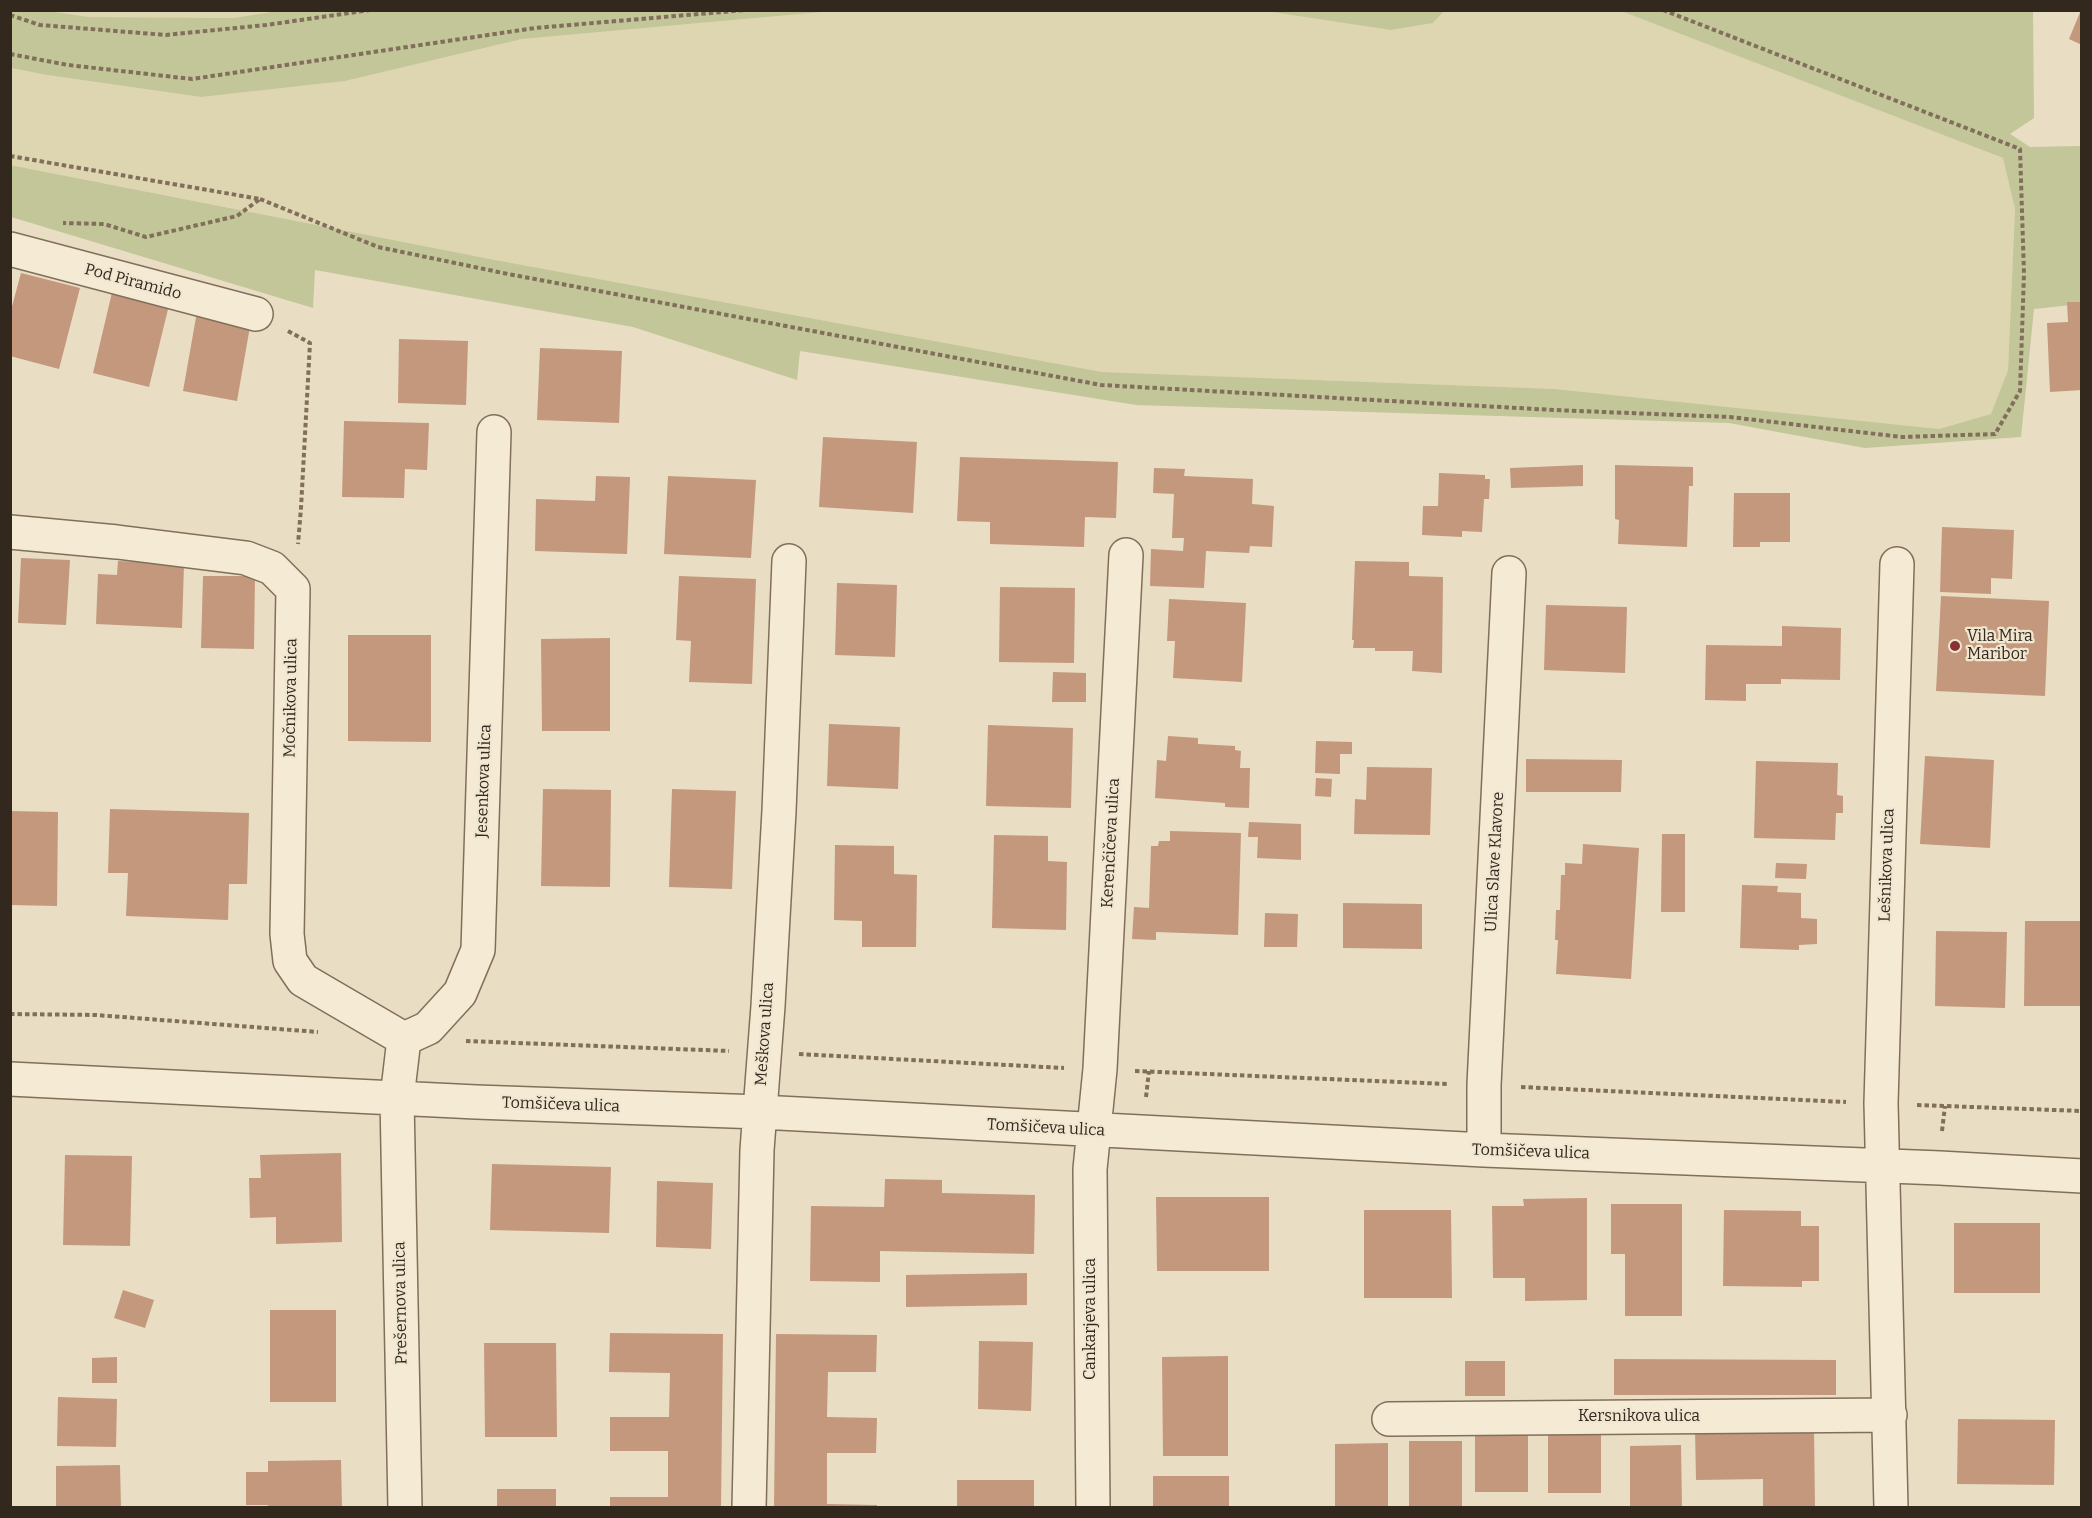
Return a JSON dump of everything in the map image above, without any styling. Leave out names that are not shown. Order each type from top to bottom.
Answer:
[{"type":"street","name":"Pod Piramido","points":[[10,249],[256,314]]},
{"type":"street","name":"Jesenkova ulica","points":[[404,1038],[428,1028],[460,993],[478,950],[494,432]]},
{"type":"street","points":[[10,532],[246,558],[272,568],[293,589]]},
{"type":"street","name":"Kerenčičeva ulica","points":[[1093,1130],[1100,1069],[1126,555]]},
{"type":"street","name":"Meškova ulica","points":[[749,1508],[760,1112],[778,822],[789,561]]},
{"type":"street","name":"Lešnikova ulica","points":[[1881,1166],[1896,564]]},
{"type":"street","name":"Ulica Slave Klavore","points":[[1484,1150],[1484,1085],[1509,573]]},
{"type":"street","name":"Močnikova ulica","points":[[293,589],[287,934],[290,961],[303,980],[404,1038]]},
{"type":"street","points":[[397,1098],[404,1038]]},
{"type":"street","name":"Tomšičeva ulica","points":[[10,1079],[397,1098],[760,1112],[1484,1150],[2082,1176]]},
{"type":"street","name":"Prešernova ulica","points":[[397,1098],[405,1508]]},
{"type":"street","name":"Cankarjeva ulica","points":[[1093,1130],[1090,1169],[1093,1508]]},
{"type":"street","points":[[1881,1166],[1891,1508]]},
{"type":"street","name":"Kersnikova ulica","points":[[1389,1419],[1890,1415]]},
{"type":"path","points":[[10,15],[40,25],[166,35],[266,25],[370,10]]},
{"type":"path","points":[[10,54],[68,65],[192,79],[535,28],[746,10]]},
{"type":"path","points":[[1374,10],[1402,10]]},
{"type":"path","points":[[10,156],[260,199],[378,247],[519,276],[1101,385],[1554,410],[1730,417],[1902,437],[1995,434],[2020,391],[2024,274],[2020,149],[1664,10]]},
{"type":"path","points":[[60,223],[104,224],[146,237],[237,216],[260,199]]},
{"type":"path","points":[[293,589],[302,508],[310,343]]},
{"type":"path","points":[[10,1014],[96,1015],[329,1033]]},
{"type":"path","points":[[464,1041],[2082,1111]]},
{"type":"path","points":[[1145,1103],[1149,1071]]},
{"type":"path","points":[[1941,1139],[1945,1106]]},
{"type":"shaded area","points":[[1266,10],[1391,30],[1433,23],[1444,11],[1621,11],[2003,158],[2015,208],[2008,370],[1991,414],[1939,429],[1555,389],[1102,372],[490,259],[11,165],[10,68],[201,97],[345,81],[522,39],[833,11]]},
{"type":"shaded area","points":[[48,11],[285,11],[234,18],[89,17]]},
{"type":"green space","points":[[285,10],[833,11],[522,39],[345,81],[201,97],[11,68],[11,11],[48,11],[89,17],[234,18]]},
{"type":"green space","points":[[1266,11],[1444,11],[1433,23],[1391,30]]},
{"type":"green space","points":[[1621,11],[2033,11],[2034,118],[2010,134],[2030,147],[2081,146],[2081,304],[2034,309],[2021,437],[1865,448],[1729,423],[1136,405],[800,351],[797,380],[633,327],[315,270],[313,308],[11,217],[10,165],[490,259],[1102,372],[1555,389],[1939,429],[1991,414],[2008,370],[2015,209],[2003,158]]},
{"type":"building","points":[[2082,10],[2082,45],[2069,39]]},
{"type":"building","points":[[21,273],[80,288],[59,369],[10,356],[10,314]]},
{"type":"building","points":[[114,284],[171,297],[149,387],[93,373]]},
{"type":"building","points":[[2067,302],[2082,302],[2082,390],[2050,392],[2047,323],[2068,322]]},
{"type":"building","points":[[198,306],[252,315],[237,401],[183,391]]},
{"type":"building","points":[[399,339],[468,341],[466,405],[398,403]]},
{"type":"building","points":[[540,348],[622,351],[619,423],[537,420]]},
{"type":"building","points":[[344,421],[429,423],[427,470],[405,469],[404,498],[342,497]]},
{"type":"building","points":[[823,437],[917,442],[913,513],[819,507]]},
{"type":"building","points":[[960,457],[1118,462],[1116,518],[1085,517],[1084,547],[990,544],[990,522],[957,521]]},
{"type":"building","points":[[1583,465],[1583,486],[1511,488],[1510,468]]},
{"type":"building","points":[[1615,465],[1693,467],[1693,486],[1689,486],[1687,547],[1618,544],[1619,520],[1615,519]]},
{"type":"building","points":[[1154,468],[1185,469],[1184,476],[1253,479],[1252,504],[1274,506],[1272,547],[1250,546],[1249,553],[1206,551],[1204,588],[1150,586],[1151,549],[1183,551],[1184,538],[1172,538],[1174,494],[1153,493]]},
{"type":"building","points":[[1439,473],[1485,475],[1485,479],[1490,479],[1489,499],[1484,499],[1482,532],[1462,531],[1462,537],[1422,535],[1423,506],[1438,506]]},
{"type":"building","points":[[596,476],[630,477],[627,554],[535,551],[536,499],[595,501]]},
{"type":"building","points":[[668,476],[756,480],[751,558],[664,554]]},
{"type":"building","points":[[1734,493],[1790,493],[1790,542],[1760,542],[1760,547],[1733,547]]},
{"type":"building","points":[[1942,527],[2014,530],[2012,579],[1991,578],[1991,594],[1940,592]]},
{"type":"building","points":[[21,558],[70,560],[66,625],[18,623]]},
{"type":"building","points":[[118,561],[184,564],[182,628],[96,624],[98,574],[117,575]]},
{"type":"building","points":[[1355,561],[1409,562],[1409,576],[1443,577],[1442,673],[1412,671],[1413,651],[1375,651],[1375,648],[1353,648]]},
{"type":"building","points":[[203,576],[255,576],[254,649],[201,648]]},
{"type":"building","points":[[679,576],[756,579],[752,684],[689,682],[691,641],[676,640]]},
{"type":"building","points":[[837,583],[897,585],[895,657],[835,655]]},
{"type":"building","points":[[1000,587],[1075,588],[1074,663],[999,662]]},
{"type":"building","points":[[1941,596],[2049,601],[2045,696],[1936,691]]},
{"type":"building","points":[[1169,599],[1246,603],[1242,682],[1173,678],[1175,641],[1167,641]]},
{"type":"building","points":[[1546,605],[1627,607],[1625,673],[1544,670]]},
{"type":"building","points":[[1782,626],[1841,628],[1840,680],[1781,679],[1781,684],[1746,684],[1746,701],[1705,700],[1706,645],[1782,646]]},
{"type":"building","points":[[348,635],[431,635],[431,742],[348,741]]},
{"type":"building","points":[[610,638],[610,731],[542,731],[541,639]]},
{"type":"building","points":[[1053,672],[1086,673],[1086,702],[1052,702]]},
{"type":"building","points":[[829,724],[900,727],[898,789],[827,786]]},
{"type":"building","points":[[988,725],[1073,728],[1071,808],[986,806]]},
{"type":"building","points":[[1168,736],[1198,738],[1198,744],[1235,746],[1235,750],[1241,751],[1240,768],[1250,768],[1249,808],[1225,807],[1225,803],[1155,798],[1157,760],[1166,761]]},
{"type":"building","points":[[1316,741],[1352,742],[1352,754],[1340,754],[1340,774],[1315,773]]},
{"type":"building","points":[[1925,756],[1994,760],[1990,848],[1920,844]]},
{"type":"building","points":[[1526,759],[1622,760],[1621,792],[1526,792]]},
{"type":"building","points":[[1756,761],[1838,763],[1837,795],[1843,796],[1843,813],[1836,813],[1835,840],[1754,838]]},
{"type":"building","points":[[1367,767],[1432,768],[1430,835],[1354,834],[1355,799],[1366,800]]},
{"type":"building","points":[[1316,778],[1332,779],[1331,797],[1315,796]]},
{"type":"building","points":[[543,789],[611,790],[610,887],[541,886]]},
{"type":"building","points":[[672,789],[736,791],[732,889],[669,887]]},
{"type":"building","points":[[110,809],[249,813],[247,884],[229,884],[228,920],[126,916],[128,873],[108,873]]},
{"type":"building","points":[[10,811],[58,812],[57,906],[10,905]]},
{"type":"building","points":[[1249,822],[1301,824],[1301,860],[1257,858],[1258,837],[1248,837]]},
{"type":"building","points":[[1170,831],[1241,833],[1238,935],[1156,932],[1156,940],[1132,939],[1134,907],[1149,908],[1151,846],[1158,846],[1159,841],[1170,841]]},
{"type":"building","points":[[1662,834],[1685,834],[1685,912],[1661,912]]},
{"type":"building","points":[[994,835],[1048,836],[1048,861],[1067,862],[1066,930],[992,928]]},
{"type":"building","points":[[1583,844],[1639,848],[1631,979],[1556,974],[1558,940],[1555,940],[1556,910],[1560,910],[1561,875],[1565,875],[1565,863],[1582,864]]},
{"type":"building","points":[[835,845],[894,846],[894,874],[917,875],[916,947],[862,947],[862,921],[834,920]]},
{"type":"building","points":[[1776,863],[1807,864],[1806,879],[1775,878]]},
{"type":"building","points":[[1742,885],[1778,886],[1777,892],[1801,893],[1801,918],[1817,919],[1817,944],[1799,945],[1799,950],[1740,948]]},
{"type":"building","points":[[1343,903],[1422,904],[1422,949],[1343,948]]},
{"type":"building","points":[[1265,913],[1298,914],[1297,947],[1264,947]]},
{"type":"building","points":[[2025,921],[2082,921],[2082,1006],[2024,1006]]},
{"type":"building","points":[[1936,931],[2007,932],[2005,1008],[1935,1006]]},
{"type":"building","points":[[341,1153],[342,1242],[276,1244],[276,1217],[250,1218],[249,1178],[261,1178],[260,1155]]},
{"type":"building","points":[[65,1155],[132,1156],[130,1246],[63,1245]]},
{"type":"building","points":[[492,1164],[611,1167],[609,1233],[490,1230]]},
{"type":"building","points":[[885,1179],[942,1180],[942,1193],[1035,1195],[1034,1254],[880,1251],[880,1282],[810,1281],[811,1206],[884,1207]]},
{"type":"building","points":[[657,1181],[713,1183],[711,1249],[656,1247]]},
{"type":"building","points":[[1156,1197],[1269,1197],[1269,1271],[1157,1271]]},
{"type":"building","points":[[1587,1198],[1587,1300],[1525,1301],[1525,1278],[1493,1278],[1492,1206],[1524,1206],[1523,1199]]},
{"type":"building","points":[[1611,1204],[1682,1204],[1682,1316],[1625,1316],[1625,1254],[1611,1254]]},
{"type":"building","points":[[1364,1210],[1451,1210],[1452,1298],[1364,1298]]},
{"type":"building","points":[[1724,1210],[1801,1211],[1801,1226],[1819,1226],[1819,1281],[1802,1281],[1802,1287],[1723,1286]]},
{"type":"building","points":[[1954,1223],[2040,1223],[2040,1293],[1954,1293]]},
{"type":"building","points":[[1027,1273],[1027,1305],[906,1307],[906,1275]]},
{"type":"building","points":[[123,1290],[154,1300],[145,1328],[114,1318]]},
{"type":"building","points":[[270,1310],[336,1310],[336,1402],[270,1402]]},
{"type":"building","points":[[610,1333],[723,1334],[721,1508],[610,1508],[610,1497],[668,1497],[668,1451],[610,1451],[610,1417],[669,1417],[670,1373],[609,1372]]},
{"type":"building","points":[[776,1334],[877,1335],[876,1372],[828,1372],[827,1417],[877,1418],[876,1453],[827,1453],[827,1504],[877,1505],[877,1508],[774,1508]]},
{"type":"building","points":[[979,1341],[1033,1342],[1031,1411],[978,1409]]},
{"type":"building","points":[[484,1343],[556,1343],[557,1437],[485,1437]]},
{"type":"building","points":[[1228,1356],[1228,1456],[1163,1456],[1162,1357]]},
{"type":"building","points":[[117,1357],[117,1383],[92,1383],[92,1358]]},
{"type":"building","points":[[1614,1359],[1836,1360],[1836,1395],[1614,1395]]},
{"type":"building","points":[[1465,1361],[1505,1361],[1505,1396],[1465,1396]]},
{"type":"building","points":[[58,1397],[117,1399],[116,1447],[57,1446]]},
{"type":"building","points":[[1958,1419],[2055,1420],[2054,1485],[1957,1484]]},
{"type":"building","points":[[1475,1427],[1528,1427],[1528,1492],[1475,1492]]},
{"type":"building","points":[[1548,1428],[1601,1428],[1601,1493],[1548,1493]]},
{"type":"building","points":[[1814,1428],[1815,1508],[1763,1508],[1763,1479],[1696,1480],[1695,1429]]},
{"type":"building","points":[[1409,1441],[1462,1441],[1462,1506],[1409,1506]]},
{"type":"building","points":[[1388,1443],[1388,1508],[1335,1508],[1335,1444]]},
{"type":"building","points":[[1681,1445],[1682,1508],[1630,1508],[1630,1446]]},
{"type":"building","points":[[341,1460],[342,1508],[268,1508],[268,1505],[246,1505],[246,1472],[268,1472],[268,1461]]},
{"type":"building","points":[[120,1465],[121,1508],[56,1508],[56,1466]]},
{"type":"building","points":[[1153,1476],[1229,1476],[1229,1508],[1153,1508]]},
{"type":"building","points":[[957,1480],[1034,1480],[1034,1508],[957,1508]]},
{"type":"building","points":[[497,1489],[556,1489],[556,1508],[497,1508]]},
{"type":"place","name":"Vila Mira Maribor","points":[[1955,646]]}]
